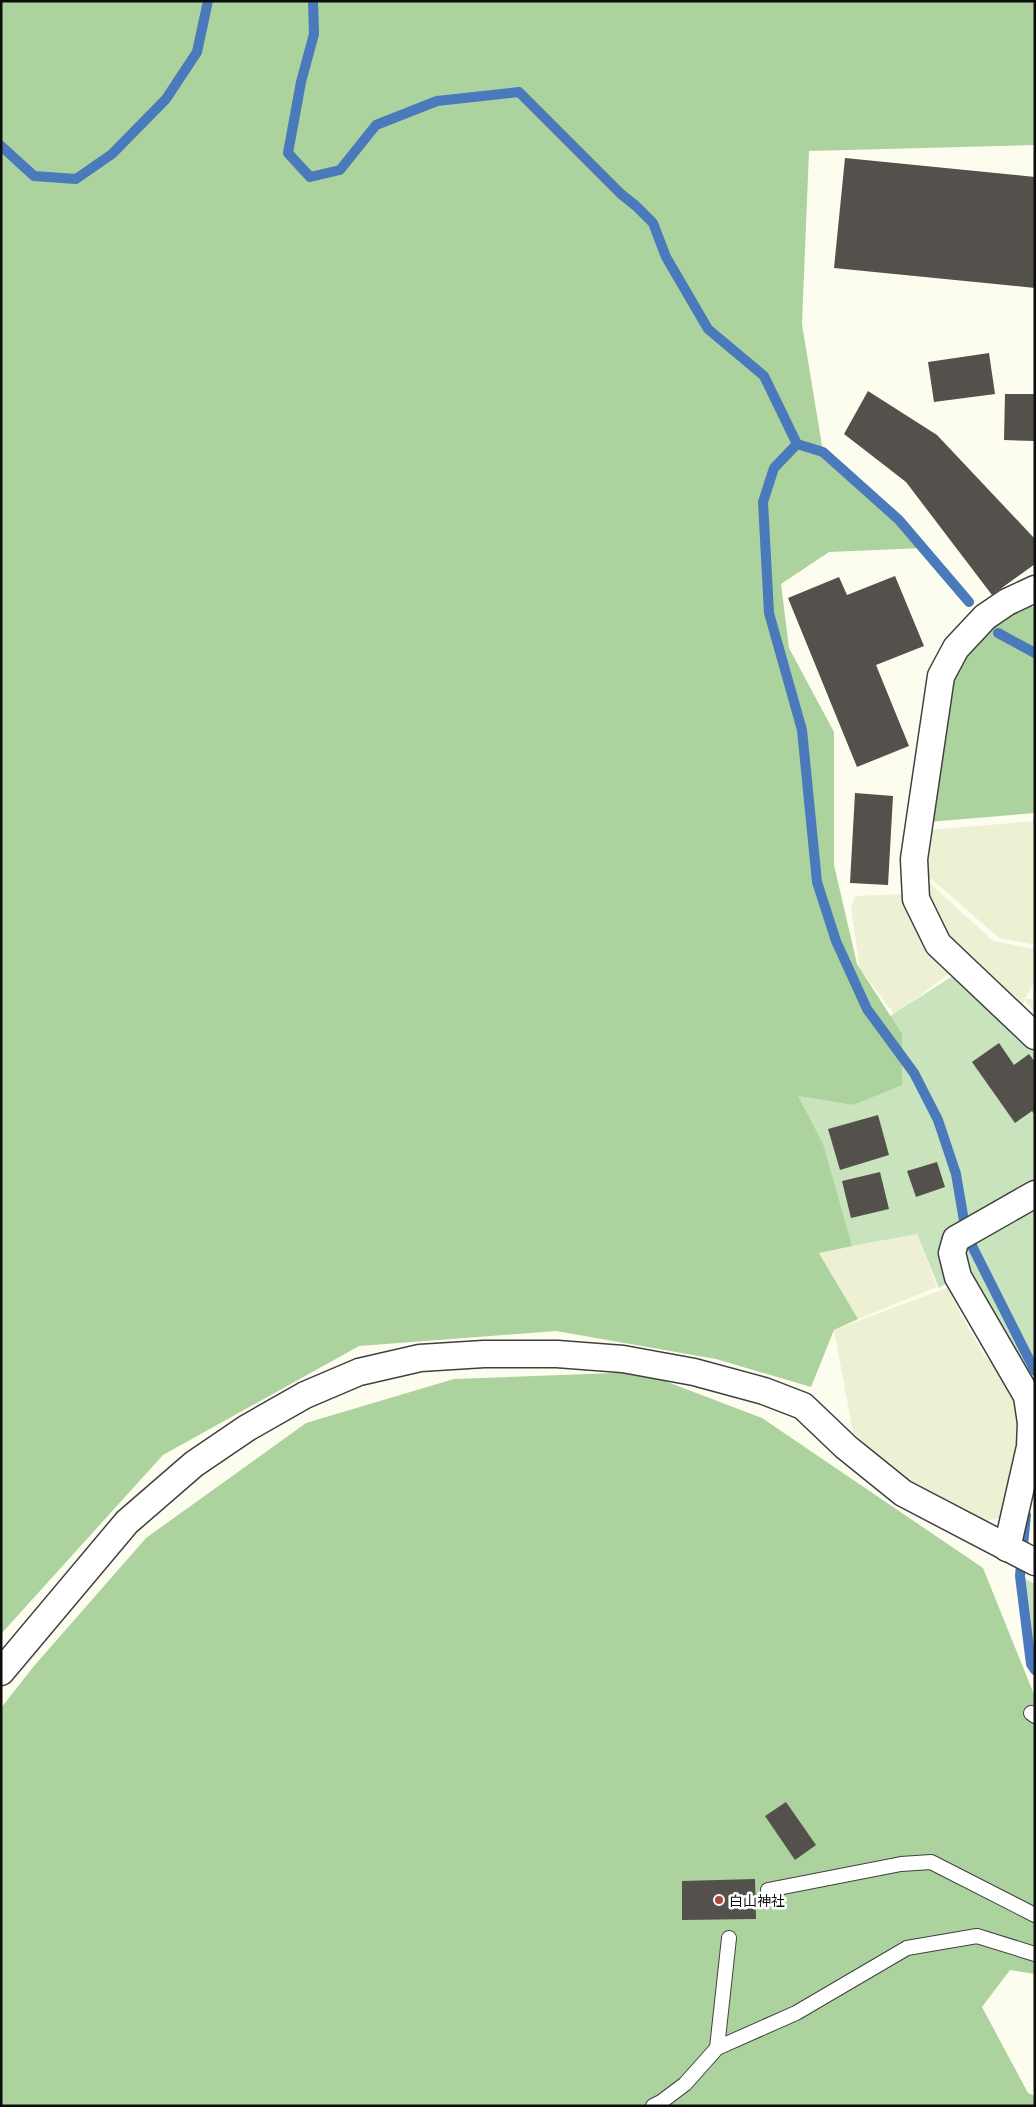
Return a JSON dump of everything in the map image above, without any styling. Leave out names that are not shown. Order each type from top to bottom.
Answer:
[{"type":"street","points":[[1035,589],[1007,602],[985,617],[956,648],[941,676],[914,859],[916,899],[938,944],[1035,1036]]},
{"type":"street","points":[[1,1672],[127,1522],[194,1464],[247,1428],[304,1395],[359,1372],[420,1358],[484,1354],[557,1354],[623,1358],[694,1372],[764,1392],[803,1406],[846,1447],[902,1493],[1018,1554],[1030,1447],[1031,1423],[1027,1396],[958,1277],[952,1253],[957,1238],[1035,1194]]},
{"type":"lane","points":[[768,1890],[901,1864],[931,1862],[1035,1915]]},
{"type":"lane","points":[[652,2106],[685,2084],[717,2048],[796,2013],[907,1948],[977,1936],[1035,1954]]},
{"type":"lane","points":[[717,2048],[729,1938]]},
{"type":"green space","points":[[1,1],[1035,1],[1035,145],[809,151],[802,324],[822,446],[924,548],[829,552],[781,584],[789,648],[834,732],[834,865],[857,964],[902,1034],[902,1085],[853,1105],[798,1096],[823,1144],[852,1246],[819,1253],[858,1319],[834,1330],[811,1387],[716,1359],[556,1331],[359,1346],[163,1455],[1,1634]]},
{"type":"green space","points":[[1025,603],[1035,608],[1035,813],[928,822],[954,671],[990,627]]},
{"type":"green space","points":[[1035,821],[1035,945],[999,938],[921,870],[928,830]]},
{"type":"green space","points":[[923,877],[993,941],[1035,949],[1035,981],[1025,999],[1035,999],[1035,1013],[1025,1000],[1015,1017],[938,944]]},
{"type":"green space","points":[[906,894],[953,970],[895,1015],[860,969],[851,908],[856,896]]},
{"type":"green space","points":[[959,972],[1035,1036],[1035,1400],[958,1277],[939,1288],[917,1234],[852,1246],[798,1096],[853,1105],[899,1034],[890,1016]]},
{"type":"green space","points":[[917,1234],[937,1287],[858,1319],[819,1252]]},
{"type":"green space","points":[[949,1287],[960,1313],[984,1355],[1010,1383],[1021,1424],[1003,1517],[986,1521],[917,1490],[853,1432],[834,1330]]},
{"type":"green space","points":[[641,1372],[762,1418],[983,1568],[1035,1697],[1035,1974],[1010,1970],[982,2007],[1028,2093],[1035,2096],[1035,2106],[1,2106],[1,1708],[34,1666],[146,1538],[306,1423],[454,1379]]},
{"type":"green space","points":[[1020,1576],[1035,1584],[1035,1667]]},
{"type":"building","points":[[845,158],[1035,177],[1035,288],[834,268]]},
{"type":"building","points":[[989,353],[995,394],[934,402],[928,362]]},
{"type":"building","points":[[868,391],[937,435],[1035,539],[1035,564],[992,595],[906,482],[844,434]]},
{"type":"building","points":[[1005,394],[1035,394],[1035,441],[1004,440]]},
{"type":"building","points":[[895,576],[924,646],[876,665],[909,746],[857,767],[788,598],[839,577],[847,595]]},
{"type":"building","points":[[855,793],[893,796],[888,885],[850,883]]},
{"type":"building","points":[[999,1043],[1014,1065],[1029,1054],[1035,1062],[1035,1115],[1032,1111],[1015,1123],[972,1062]]},
{"type":"building","points":[[878,1115],[889,1155],[840,1170],[828,1129]]},
{"type":"building","points":[[937,1162],[945,1187],[916,1197],[907,1171]]},
{"type":"building","points":[[880,1172],[889,1209],[851,1218],[842,1181]]},
{"type":"building","points":[[786,1802],[816,1845],[795,1860],[765,1816]]},
{"type":"building","name":"白山神社","points":[[755,1879],[756,1919],[682,1920],[682,1881]]},
{"type":"waterway","points":[[1,146],[34,176],[76,179],[112,154],[166,99],[197,52],[208,1]]},
{"type":"waterway","points":[[313,1],[314,34],[301,82],[288,153],[310,177],[340,170],[376,125],[437,101],[519,92],[621,194],[653,223],[666,257],[708,329],[764,376],[797,444],[823,452],[899,520],[969,602]]},
{"type":"waterway","points":[[797,444],[774,468],[763,502],[769,613],[802,730],[817,882],[836,941],[867,1009],[914,1073],[938,1120],[956,1174],[964,1221],[973,1248],[1035,1371]]},
{"type":"waterway","points":[[998,633],[1035,653]]},
{"type":"waterway","points":[[1026,1515],[1020,1576],[1031,1664],[1035,1670]]},
{"type":"place","name":"白山神社","points":[[719,1900]]}]
